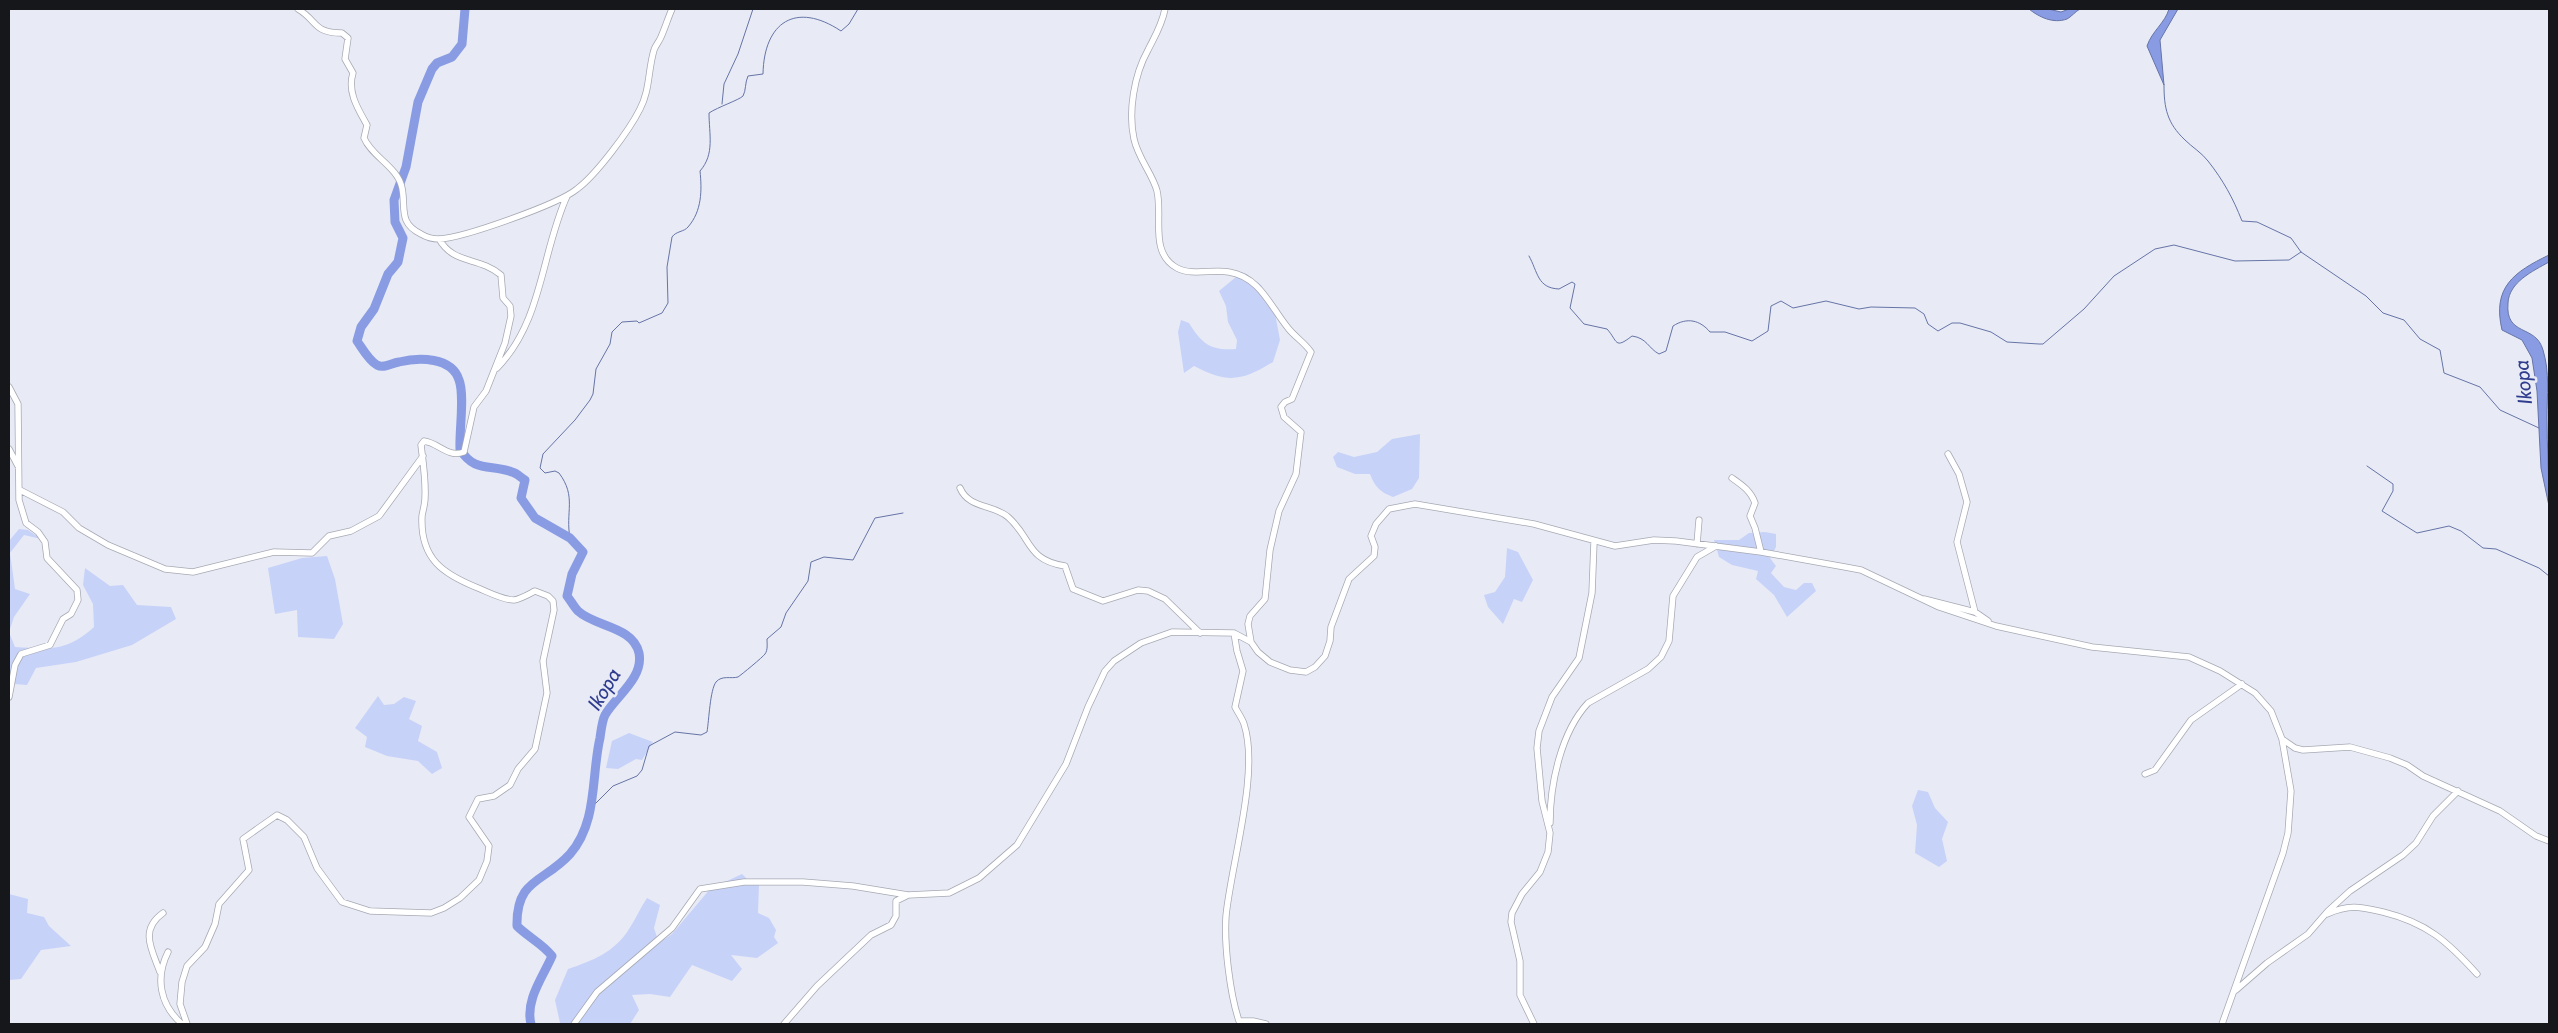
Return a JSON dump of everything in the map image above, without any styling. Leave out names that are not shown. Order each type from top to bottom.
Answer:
[{"type":"street","points":[[298,9],[314,25],[328,32],[342,32],[348,38],[345,59],[353,73],[350,80],[356,108],[367,125],[364,138],[368,147],[391,169],[402,188],[402,208],[407,223],[422,235],[439,239],[466,234],[567,196],[594,174],[640,109],[651,74],[654,50],[672,9]]},
{"type":"street","points":[[1165,9],[1157,36],[1147,51],[1140,69],[1131,111],[1134,139],[1141,161],[1157,190],[1161,247],[1167,261],[1178,269],[1228,272],[1243,275],[1262,290],[1289,329],[1304,342],[1311,352],[1299,376],[1297,390],[1292,399],[1285,402],[1281,407],[1284,417],[1301,432],[1296,474],[1280,511],[1270,550],[1265,599],[1250,616],[1248,624],[1251,642],[1258,652],[1270,662],[1290,670],[1306,672],[1315,667],[1325,656],[1330,641],[1331,627],[1349,579],[1374,556],[1375,547],[1371,536],[1376,524],[1389,509],[1414,504],[1534,524],[1594,542],[1615,546],[1654,540],[1697,544],[1761,552],[1861,570],[1918,598],[1996,626],[2092,647],[2189,657],[2242,684],[2255,693],[2271,711],[2282,739],[2291,791],[2288,833],[2235,991],[2222,1024]]},
{"type":"street","points":[[495,370],[507,358],[527,327],[544,274],[560,212],[567,196]]},
{"type":"street","points":[[187,1024],[180,1004],[182,982],[187,966],[205,947],[215,924],[219,904],[249,870],[243,839],[277,815],[287,820],[304,837],[316,868],[342,902],[370,911],[431,913],[460,898],[479,880],[487,861],[489,846],[469,817],[478,799],[494,796],[510,785],[518,769],[534,749],[547,693],[543,661],[554,610],[553,602],[548,596],[535,591],[514,600],[494,595],[444,572],[434,560],[425,540],[422,517],[425,498],[421,444],[424,442],[457,455],[464,452],[474,407],[486,391],[495,370],[505,343],[511,316],[510,306],[503,298],[501,275],[483,263],[450,254],[445,250],[439,239]]},
{"type":"street","points":[[9,387],[18,404],[19,500],[26,523],[38,532],[45,542],[47,558],[72,582],[77,590],[78,600],[71,614],[63,619],[50,645],[21,654],[15,664],[9,697]]},
{"type":"street","points":[[9,450],[18,466]]},
{"type":"street","points":[[1948,454],[1959,474],[1967,502],[1957,542],[1975,612]]},
{"type":"street","points":[[20,490],[63,512],[79,528],[108,545],[165,569],[193,572],[274,552],[312,553],[329,536],[351,531],[378,516],[423,456]]},
{"type":"street","points":[[1732,478],[1748,490],[1754,498],[1755,503],[1750,516],[1756,528],[1761,552]]},
{"type":"street","points":[[960,488],[968,500],[999,510],[1010,519],[1039,557],[1050,564],[1065,566],[1073,589],[1104,601],[1138,590],[1148,591],[1165,599],[1200,633]]},
{"type":"street","points":[[1697,544],[1699,520]]},
{"type":"street","points":[[1550,833],[1542,801],[1536,748],[1539,731],[1552,697],[1579,658],[1592,593],[1594,542]]},
{"type":"street","points":[[1534,1024],[1520,994],[1520,961],[1512,913],[1522,894],[1540,872],[1548,852],[1550,813],[1557,771],[1574,723],[1588,703],[1648,669],[1661,657],[1669,641],[1674,596],[1697,557],[1716,546]]},
{"type":"street","points":[[1918,598],[1933,599],[1975,612],[1996,626]]},
{"type":"street","points":[[574,1024],[597,992],[672,928],[700,889],[744,882],[803,882],[853,886],[908,895],[949,893],[979,878],[1017,846],[1066,764],[1088,707],[1105,671],[1114,661],[1141,643],[1172,632],[1234,633],[1251,642]]},
{"type":"street","points":[[1234,633],[1243,670],[1235,707],[1244,723],[1248,743],[1248,770],[1226,918],[1231,997],[1238,1021],[1253,1021],[1266,1024]]},
{"type":"street","points":[[2145,774],[2155,770],[2191,720],[2242,684]]},
{"type":"street","points":[[2282,739],[2303,750],[2350,747],[2407,765],[2423,776],[2500,811],[2536,836],[2549,841]]},
{"type":"street","points":[[2235,991],[2267,964],[2308,934],[2350,891],[2403,855],[2416,843],[2432,816],[2458,791]]},
{"type":"street","points":[[784,1024],[817,986],[871,934],[891,925],[896,916],[896,901],[908,895]]},
{"type":"street","points":[[2326,914],[2342,908],[2357,906],[2414,920],[2454,949],[2477,974]]},
{"type":"street","points":[[163,913],[154,920],[148,934],[161,974],[162,996],[171,1015],[182,1024]]},
{"type":"street","points":[[161,974],[168,952]]},
{"type":"shaded area","points":[[1242,272],[1261,285],[1274,308],[1280,340],[1273,362],[1243,377],[1234,378],[1216,375],[1194,366],[1184,373],[1178,332],[1181,320],[1189,323],[1198,336],[1208,345],[1220,349],[1236,349],[1237,340],[1228,322],[1226,306],[1219,291]]},
{"type":"shaded area","points":[[1420,434],[1419,478],[1412,489],[1393,497],[1378,488],[1370,474],[1355,474],[1337,467],[1333,457],[1338,452],[1354,457],[1377,452],[1392,439]]},
{"type":"shaded area","points":[[19,529],[28,530],[41,539],[24,535],[10,553],[15,589],[30,594],[14,617],[9,632],[9,541]]},
{"type":"shaded area","points":[[1765,532],[1776,534],[1776,547],[1770,558],[1776,566],[1771,573],[1784,587],[1796,590],[1804,583],[1812,583],[1816,591],[1787,617],[1774,595],[1756,579],[1758,571],[1732,565],[1719,557],[1714,540],[1739,540],[1749,533]]},
{"type":"shaded area","points":[[1507,548],[1518,552],[1533,580],[1522,602],[1514,599],[1503,624],[1488,607],[1484,595],[1495,592],[1505,577]]},
{"type":"shaded area","points":[[327,556],[335,579],[343,624],[334,639],[298,637],[297,610],[275,614],[268,568],[302,558]]},
{"type":"shaded area","points":[[85,568],[110,586],[123,585],[137,605],[171,607],[176,619],[132,645],[76,662],[36,668],[27,685],[14,684],[9,669],[9,632],[15,647],[48,648],[66,645],[75,641],[94,627],[93,604],[83,585]]},
{"type":"shaded area","points":[[378,696],[384,705],[394,704],[404,697],[416,701],[409,719],[422,726],[418,741],[437,752],[442,768],[432,774],[418,761],[387,756],[365,747],[367,737],[355,728]]},
{"type":"shaded area","points":[[629,733],[653,742],[642,760],[636,759],[618,769],[606,768],[612,741]]},
{"type":"shaded area","points":[[1918,790],[1928,792],[1935,808],[1948,822],[1942,839],[1947,861],[1939,867],[1915,853],[1917,825],[1912,806]]},
{"type":"shaded area","points":[[742,874],[750,882],[759,885],[758,913],[769,918],[776,930],[774,937],[778,943],[757,958],[731,955],[742,969],[732,981],[692,965],[670,997],[650,994],[632,995],[639,1010],[630,1024],[560,1023],[555,1000],[568,969],[602,955],[617,944],[647,898],[660,905],[654,928],[659,943],[672,934],[710,889]]},
{"type":"shaded area","points":[[9,894],[28,899],[27,913],[44,917],[49,926],[71,946],[41,950],[21,979],[9,980]]},
{"type":"water","points":[[2029,9],[2048,9],[2061,12],[2069,9],[2080,9],[2067,19],[2057,21],[2037,15]]},
{"type":"water","points":[[2169,9],[2178,9],[2160,40],[2164,85],[2147,46],[2165,19]]},
{"type":"water","points":[[2549,255],[2549,262],[2529,273],[2517,283],[2509,296],[2508,314],[2516,326],[2534,336],[2539,342],[2547,367],[2549,506],[2541,468],[2537,391],[2532,358],[2522,340],[2502,330],[2500,303],[2503,292],[2516,275]]},
{"type":"waterway","name":"Ikopa","points":[[465,9],[462,44],[452,57],[437,63],[432,69],[418,102],[406,167],[394,200],[395,222],[403,238],[398,262],[388,274],[374,309],[361,327],[357,341],[371,361],[380,366],[407,360],[425,359],[442,363],[455,372],[462,395],[460,449],[465,457],[477,465],[514,473],[525,480],[521,498],[535,518],[570,538],[583,552],[572,574],[567,596],[585,616],[629,637],[639,653],[637,671],[633,679],[603,720],[592,798],[585,828],[579,841],[570,854],[533,883],[521,899],[517,926],[552,956],[530,1006],[531,1024]]},
{"type":"waterway","points":[[722,104],[724,84],[738,54],[753,9]]},
{"type":"waterway","points":[[570,538],[568,490],[559,473],[555,471],[545,473],[540,468],[543,454],[575,420],[590,400],[593,394],[596,369],[610,344],[612,332],[622,322],[637,321],[639,323],[662,313],[668,303],[667,267],[672,237],[688,227],[696,214],[701,193],[700,171],[708,158],[709,151],[709,113],[743,96],[748,76],[763,74],[769,41],[776,30],[786,22],[797,18],[810,18],[825,22],[841,31],[849,24],[858,9]]},
{"type":"waterway","points":[[2164,85],[2166,108],[2170,121],[2179,134],[2203,155],[2213,168],[2227,190],[2242,221],[2257,222],[2291,238],[2301,252],[2366,296],[2383,313],[2404,320],[2420,339],[2440,350],[2444,373],[2480,387],[2500,410],[2539,428]]},
{"type":"waterway","points":[[1529,256],[1539,278],[1546,286],[1559,289],[1572,282],[1575,284],[1570,308],[1584,324],[1607,329],[1619,343],[1632,336],[1637,337],[1659,354],[1666,351],[1673,326],[1683,321],[1698,322],[1710,332],[1725,332],[1752,341],[1768,331],[1771,306],[1781,301],[1793,308],[1826,301],[1859,309],[1871,307],[1915,308],[1924,314],[1928,324],[1938,331],[1952,323],[1960,323],[1991,332],[2007,342],[2043,344],[2084,309],[2114,276],[2155,249],[2174,245],[2235,261],[2289,260],[2301,252]]},
{"type":"waterway","points":[[2367,466],[2393,484],[2393,491],[2382,511],[2417,533],[2449,526],[2461,531],[2483,548],[2496,549],[2539,568],[2549,576]]},
{"type":"waterway","points":[[591,808],[613,786],[637,776],[642,770],[649,746],[675,732],[701,735],[707,732],[711,698],[716,682],[724,678],[738,677],[765,654],[767,639],[781,627],[786,613],[808,581],[811,562],[824,557],[853,560],[875,518],[903,513]]}]
